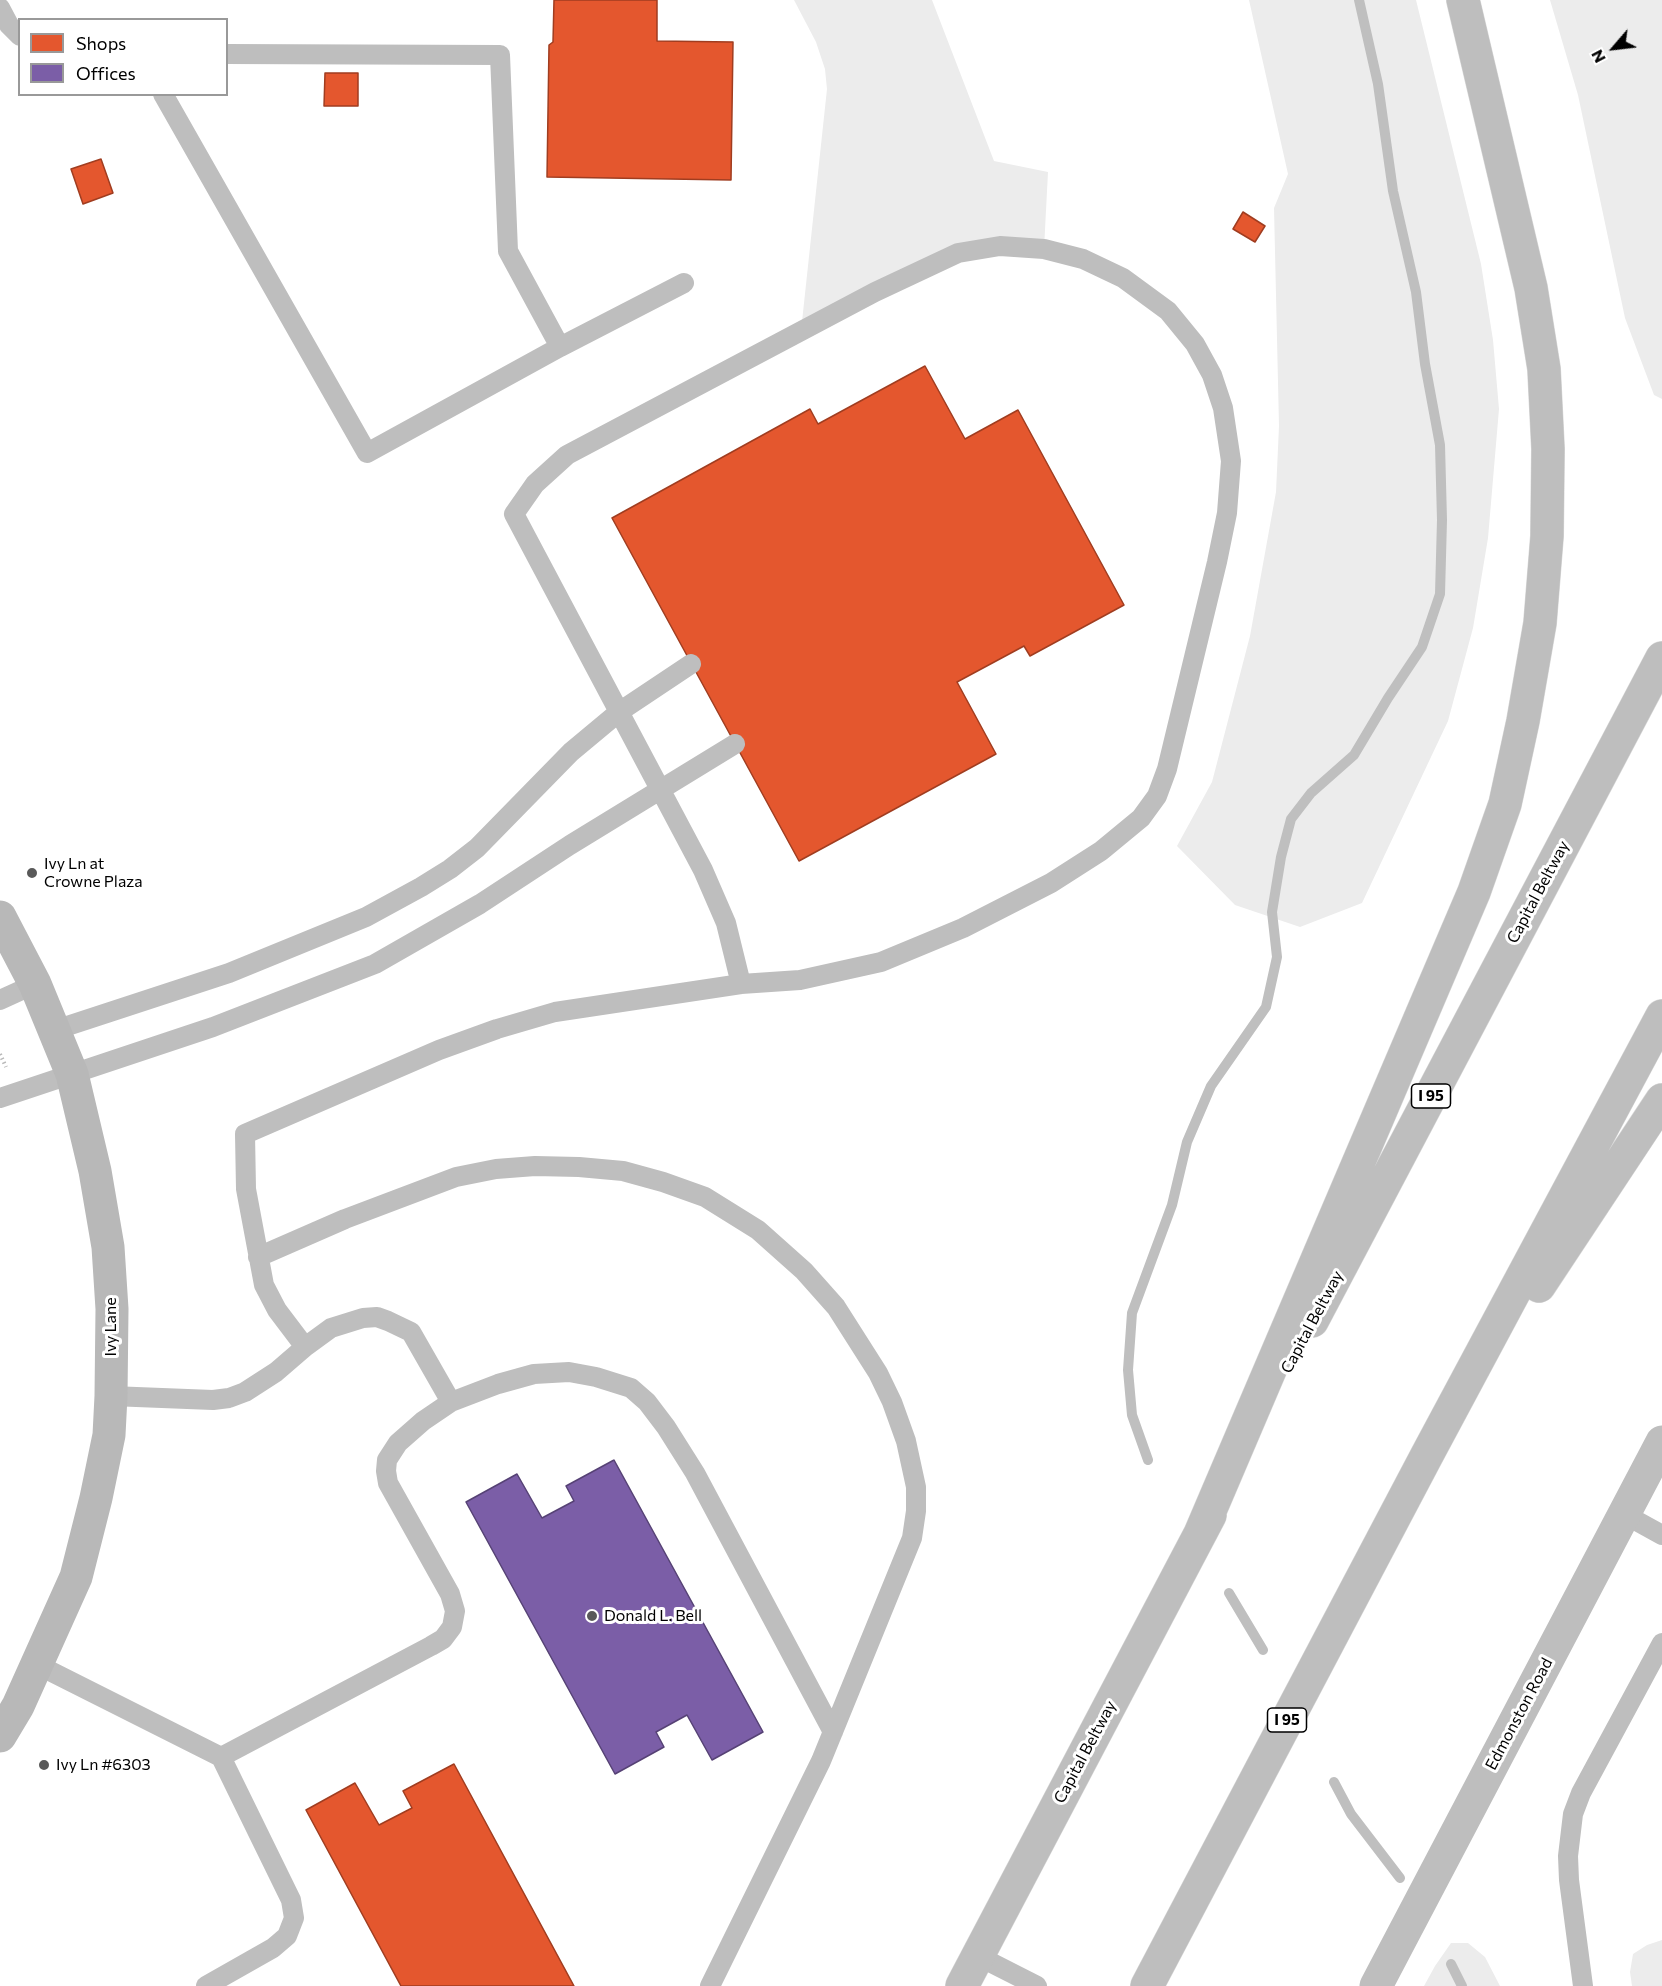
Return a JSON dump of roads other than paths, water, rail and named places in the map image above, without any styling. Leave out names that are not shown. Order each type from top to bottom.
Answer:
[{"type":"main road","points":[[1200,1534],[1474,892],[1505,804],[1540,623],[1547,536],[1548,449],[1544,369],[1531,288],[1463,0]]},
{"type":"main road","name":"Capital Beltway","points":[[962,1986],[1662,658]]},
{"type":"main road","name":"I 95","points":[[1148,1986],[1427,1455],[1662,1016]]},
{"type":"main road","points":[[1427,1455],[1662,1100]]},
{"type":"main road","name":"Edmonston Road","points":[[1376,1986],[1662,1442]]},
{"type":"street","name":"Ivy Lane","points":[[0,917],[35,984],[72,1074],[95,1171],[108,1247],[112,1310],[109,1435],[76,1577],[18,1706],[0,1736]]},
{"type":"lane","points":[[0,8],[9,25],[18,34]]},
{"type":"lane","points":[[228,54],[500,55],[508,251],[560,347]]},
{"type":"lane","points":[[164,96],[367,453],[560,347],[684,283]]},
{"type":"lane","points":[[305,1347],[278,1310],[264,1285],[246,1189],[244,1134],[439,1050],[497,1029],[555,1012],[741,984],[800,980],[882,962],[963,928],[1051,883],[1101,851],[1142,818],[1157,796],[1167,769],[1215,572],[1227,513],[1231,461],[1223,408],[1212,375],[1195,344],[1168,312],[1123,278],[1083,259],[1044,249],[1000,246],[958,253],[875,292],[567,455],[535,484],[514,514],[703,870],[726,922],[741,984]]},
{"type":"lane","points":[[55,1030],[229,973],[366,917],[421,887],[450,869],[477,848],[571,752],[619,712],[691,664]]},
{"type":"lane","points":[[0,1098],[213,1027],[375,964],[480,904],[570,845],[735,744]]},
{"type":"lane","points":[[0,1000],[35,984]]},
{"type":"lane","points":[[258,1257],[345,1219],[456,1177],[496,1169],[535,1166],[579,1167],[623,1172],[663,1182],[705,1197],[758,1230],[804,1271],[836,1307],[878,1373],[892,1402],[906,1441],[916,1487],[916,1511],[912,1538],[821,1761],[710,1986]]},
{"type":"lane","points":[[111,1396],[213,1400],[230,1398],[276,1372],[331,1328],[363,1318],[377,1317],[411,1332],[451,1402]]},
{"type":"lane","points":[[221,1757],[443,1639],[452,1627],[455,1611],[450,1594],[388,1483],[387,1460],[398,1443],[423,1421],[451,1402],[498,1384],[534,1374],[569,1372],[596,1377],[631,1388],[647,1402],[666,1427],[695,1473],[833,1732]]},
{"type":"lane","points":[[1624,1514],[1662,1535]]},
{"type":"lane","points":[[1582,1986],[1569,1880],[1568,1856],[1573,1814],[1581,1793],[1662,1643]]},
{"type":"lane","points":[[36,1664],[221,1757],[291,1900],[294,1918],[287,1936],[273,1948],[206,1986]]},
{"type":"lane","points":[[978,1956],[1036,1986]]},
{"type":"waterway","points":[[1148,1460],[1132,1415],[1128,1370],[1132,1313],[1172,1205],[1187,1142],[1211,1086],[1266,1007],[1277,957],[1272,912],[1281,857],[1291,819],[1311,793],[1354,755],[1422,647],[1440,594],[1442,520],[1440,445],[1425,364],[1416,292],[1393,191],[1378,84],[1359,0]]},
{"type":"waterway","points":[[1229,1593],[1263,1650]]},
{"type":"waterway","points":[[1334,1782],[1351,1814],[1400,1878]]},
{"type":"waterway","points":[[1451,1964],[1462,1986]]},
{"type":"place","name":"Ivy Ln at Crowne Plaza","points":[[32,873]]},
{"type":"place","name":"Donald L. Bell","points":[[592,1616]]},
{"type":"place","name":"Ivy Ln #6303","points":[[44,1765]]}]
